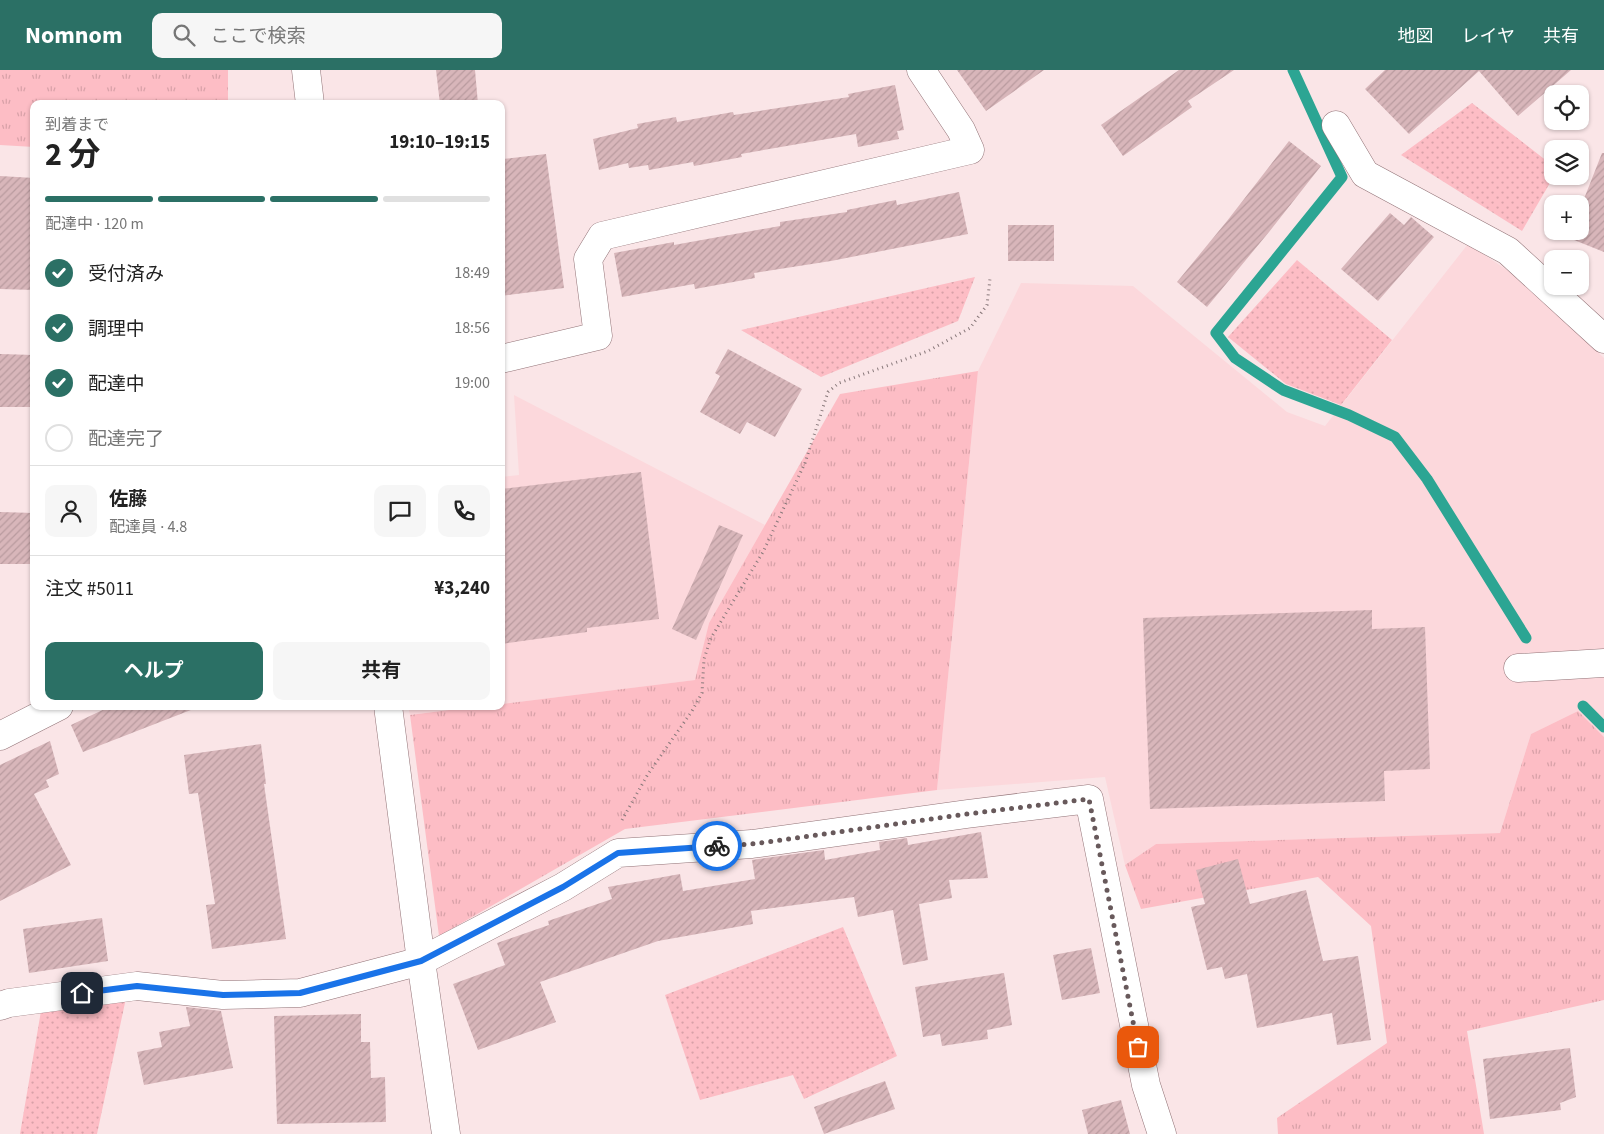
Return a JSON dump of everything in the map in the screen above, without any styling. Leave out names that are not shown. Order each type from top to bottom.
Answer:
[{"type":"street","points":[[306,70],[310,100]]},
{"type":"street","points":[[505,358],[598,336],[588,259],[602,236],[970,150],[961,130],[921,70]]},
{"type":"street","points":[[1336,125],[1365,174],[1508,251],[1604,339]]},
{"type":"street","points":[[1518,668],[1604,663]]},
{"type":"street","points":[[0,736],[51,710]]},
{"type":"street","points":[[389,710],[421,961],[446,1134]]},
{"type":"street","points":[[3,998],[137,986],[223,995],[300,993],[421,961],[563,887],[618,853],[752,844],[1089,799],[1146,1085],[1162,1134]]},
{"type":"path","points":[[618,853],[622,820],[648,774],[692,711],[702,693],[704,659],[710,638],[763,552],[805,463],[828,392],[839,383],[928,351],[970,328],[987,305],[990,279]]},
{"type":"shaded area","points":[[1468,244],[1519,278],[1604,358],[1604,737],[1578,711],[1531,734],[1500,833],[1156,844],[1125,865],[1105,777],[937,790],[978,371],[1021,283],[1133,286],[1287,412],[1325,426]]},
{"type":"shaded area","points":[[514,395],[765,525],[709,623],[696,680],[505,704],[505,477],[519,475]]},
{"type":"shaded area","points":[[409,710],[449,710],[410,715]]},
{"type":"green space","points":[[0,70],[228,70],[228,100],[30,100],[30,147],[0,145]]},
{"type":"green space","points":[[1472,103],[1544,159],[1544,185],[1549,185],[1522,231],[1401,155]]},
{"type":"green space","points":[[1297,260],[1392,340],[1341,405],[1286,384],[1228,337]]},
{"type":"green space","points":[[975,277],[958,321],[821,377],[741,330]]},
{"type":"green space","points":[[978,371],[937,790],[625,829],[439,936],[410,715],[449,710],[505,710],[505,704],[695,680],[709,623],[840,394]]},
{"type":"green space","points":[[1578,711],[1604,737],[1604,1000],[1467,1031],[1484,1134],[1278,1134],[1277,1118],[1387,1043],[1371,926],[1318,877],[1141,909],[1125,865],[1156,844],[1500,833],[1531,734]]},
{"type":"green space","points":[[843,927],[897,1056],[804,1099],[793,1075],[700,1100],[665,995]]},
{"type":"green space","points":[[126,998],[97,1134],[20,1134],[41,1011]]},
{"type":"building","points":[[436,70],[475,70],[478,100],[440,100]]},
{"type":"building","points":[[957,70],[1044,70],[986,111]]},
{"type":"building","points":[[1179,70],[1234,70],[1188,101],[1192,107],[1123,156],[1101,125]]},
{"type":"building","points":[[1385,70],[1571,70],[1554,85],[1544,85],[1544,93],[1518,116],[1479,71],[1409,134],[1365,89]]},
{"type":"building","points":[[895,85],[904,130],[897,131],[899,139],[858,147],[856,134],[741,154],[742,157],[694,166],[693,162],[649,170],[648,165],[629,168],[628,163],[599,170],[593,139],[638,128],[637,124],[676,117],[677,122],[733,112],[734,115],[849,97],[848,94]]},
{"type":"building","points":[[1289,141],[1321,166],[1207,307],[1177,282]]},
{"type":"building","points":[[1602,153],[1604,153],[1604,252],[1574,240],[1589,240],[1589,195],[1586,195]]},
{"type":"building","points":[[546,154],[564,288],[505,295],[505,159]]},
{"type":"building","points":[[0,176],[30,178],[30,290],[0,289]]},
{"type":"building","points":[[959,192],[968,234],[831,261],[754,273],[755,278],[695,289],[694,284],[622,297],[614,253],[674,242],[674,245],[780,226],[780,222],[847,212],[847,210],[896,200],[897,205]]},
{"type":"building","points":[[1390,213],[1404,225],[1411,217],[1434,237],[1378,301],[1341,269]]},
{"type":"building","points":[[1008,225],[1054,225],[1054,261],[1008,261]]},
{"type":"building","points":[[728,349],[802,389],[775,437],[747,422],[740,434],[700,412],[720,376],[715,373]]},
{"type":"building","points":[[0,354],[30,355],[30,407],[0,407]]},
{"type":"building","points":[[641,472],[659,619],[587,628],[587,632],[505,643],[505,489]]},
{"type":"building","points":[[0,512],[30,513],[30,564],[0,564]]},
{"type":"building","points":[[719,525],[743,535],[696,640],[672,629]]},
{"type":"building","points":[[1372,610],[1372,629],[1425,627],[1430,769],[1384,771],[1385,801],[1150,809],[1143,618]]},
{"type":"building","points":[[103,710],[191,710],[83,752],[71,725]]},
{"type":"building","points":[[50,741],[59,774],[46,780],[49,787],[34,794],[71,865],[0,901],[0,765]]},
{"type":"building","points":[[261,744],[266,784],[264,784],[286,939],[212,949],[206,905],[215,904],[198,793],[189,794],[184,755]]},
{"type":"building","points":[[981,832],[988,878],[949,880],[952,898],[919,904],[928,960],[903,965],[893,910],[858,917],[854,897],[751,911],[753,924],[658,941],[540,982],[556,1022],[478,1050],[453,984],[505,965],[497,943],[549,925],[548,921],[612,899],[608,887],[680,874],[683,891],[755,879],[752,860],[824,850],[825,860],[880,850],[879,842],[907,838],[908,845]]},
{"type":"building","points":[[1238,859],[1250,904],[1306,890],[1323,961],[1358,956],[1371,1040],[1337,1045],[1332,1013],[1257,1028],[1247,974],[1225,979],[1222,967],[1207,970],[1191,907],[1205,904],[1196,870]]},
{"type":"building","points":[[102,918],[108,961],[29,973],[23,929]]},
{"type":"building","points":[[1091,948],[1100,993],[1062,1000],[1053,955]]},
{"type":"building","points":[[1004,973],[1012,1025],[987,1030],[988,1039],[942,1046],[940,1034],[923,1037],[915,987]]},
{"type":"building","points":[[186,1007],[221,1011],[233,1068],[144,1085],[137,1052],[162,1047],[159,1032],[190,1026]]},
{"type":"building","points":[[361,1014],[361,1042],[370,1042],[371,1078],[385,1077],[386,1122],[277,1124],[274,1016]]},
{"type":"building","points":[[1570,1048],[1576,1097],[1560,1103],[1561,1110],[1490,1119],[1483,1059]]},
{"type":"building","points":[[885,1081],[895,1109],[824,1134],[814,1107]]},
{"type":"building","points":[[1121,1100],[1130,1134],[1088,1134],[1082,1110]]},
{"type":"waterway","points":[[1293,70],[1342,177],[1216,333],[1235,358],[1283,390],[1349,415],[1395,437],[1427,479],[1526,638]]},
{"type":"waterway","points":[[1583,706],[1604,727]]},
{"type":"way so far","points":[[717,846],[752,844],[1089,799],[1138,1047]]},
{"type":"route","points":[[82,993],[137,986],[223,995],[300,993],[421,961],[563,887],[618,853],[717,846]]}]
